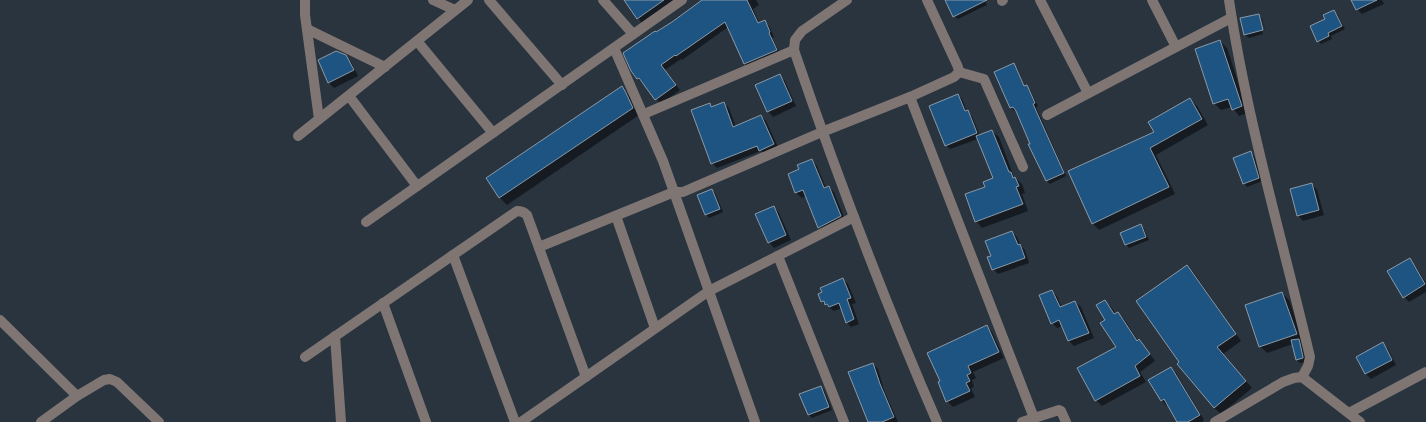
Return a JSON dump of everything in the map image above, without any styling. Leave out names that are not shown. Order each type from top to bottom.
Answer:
[{"type":"street","points":[[305,0],[307,29],[319,119]]},
{"type":"street","points":[[433,0],[455,10]]},
{"type":"street","points":[[298,136],[468,0]]},
{"type":"street","points":[[489,0],[562,85]]},
{"type":"street","points":[[603,0],[633,34]]},
{"type":"street","points":[[366,222],[682,0]]},
{"type":"street","points":[[846,0],[802,31],[795,40],[794,50],[822,132],[854,217],[909,358],[937,422]]},
{"type":"street","points":[[539,247],[674,192],[683,192],[822,132],[910,97],[954,77],[958,72],[958,67],[927,0]]},
{"type":"street","points":[[1040,0],[1088,93]]},
{"type":"street","points":[[1152,0],[1176,47]]},
{"type":"street","points":[[1228,0],[1243,82],[1310,356],[1308,366],[1302,378]]},
{"type":"street","points":[[1047,115],[1231,18]]},
{"type":"street","points":[[307,29],[385,67]]},
{"type":"street","points":[[417,41],[494,133]]},
{"type":"street","points":[[614,48],[644,114],[663,161],[755,422]]},
{"type":"street","points":[[644,114],[794,50]]},
{"type":"street","points":[[958,72],[984,79],[1023,167]]},
{"type":"street","points":[[349,96],[417,186]]},
{"type":"street","points":[[910,97],[1034,418]]},
{"type":"street","points":[[305,357],[517,211],[520,211],[527,215],[586,377]]},
{"type":"street","points":[[616,216],[655,328]]},
{"type":"street","points":[[522,422],[655,328],[709,292],[854,217]]},
{"type":"street","points":[[453,255],[515,422]]},
{"type":"street","points":[[778,256],[844,422]]},
{"type":"street","points":[[383,303],[426,422]]},
{"type":"street","points":[[0,320],[77,396]]},
{"type":"street","points":[[335,336],[341,422]]},
{"type":"street","points":[[1349,413],[1426,372]]},
{"type":"street","points":[[1215,422],[1283,382],[1294,378],[1302,378],[1360,422]]},
{"type":"street","points":[[41,422],[77,396],[104,380],[110,379],[117,382],[159,422]]},
{"type":"street","points":[[1022,422],[1059,410],[1061,411],[1066,422]]},
{"type":"building","points":[[624,0],[664,0],[637,19]]},
{"type":"building","points":[[702,0],[747,0],[758,23],[765,20],[777,50],[744,64],[725,22],[661,65],[676,85],[655,100],[639,78],[637,79],[631,71],[623,53],[655,31],[656,32],[672,22]]},
{"type":"building","points":[[945,0],[987,0],[953,17]]},
{"type":"building","points":[[1351,0],[1377,0],[1356,10]]},
{"type":"building","points":[[1334,10],[1342,26],[1328,33],[1329,36],[1317,42],[1310,26],[1325,19],[1323,15]]},
{"type":"building","points":[[1259,14],[1263,30],[1244,35],[1240,18]]},
{"type":"building","points":[[1220,40],[1242,106],[1232,110],[1228,99],[1213,104],[1195,49]]},
{"type":"building","points":[[336,51],[346,55],[354,70],[328,83],[318,60]]},
{"type":"building","points":[[1014,63],[1024,86],[1027,85],[1035,103],[1033,104],[1064,173],[1046,181],[1028,144],[1030,144],[1016,111],[1013,107],[1010,108],[994,72]]},
{"type":"building","points":[[780,74],[792,101],[767,112],[755,85]]},
{"type":"building","points":[[622,86],[633,108],[499,198],[486,178]]},
{"type":"building","points":[[958,94],[965,111],[968,110],[977,133],[945,146],[929,106]]},
{"type":"building","points":[[1190,98],[1202,119],[1150,148],[1169,187],[1092,224],[1068,171],[1154,132],[1148,122]]},
{"type":"building","points":[[724,102],[733,127],[761,115],[774,144],[759,151],[757,146],[711,164],[691,110],[710,103],[711,107]]},
{"type":"building","points":[[992,130],[1009,172],[1011,172],[1013,178],[1015,177],[1019,186],[1016,187],[1023,204],[975,222],[965,194],[985,187],[983,182],[993,178],[976,136]]},
{"type":"building","points":[[1251,151],[1259,178],[1243,184],[1233,158]]},
{"type":"building","points":[[812,159],[824,188],[829,186],[841,216],[818,228],[803,190],[795,193],[788,174],[799,169],[797,165]]},
{"type":"building","points":[[1312,183],[1319,210],[1297,216],[1290,189]]},
{"type":"building","points":[[712,189],[720,209],[705,215],[697,195]]},
{"type":"building","points":[[774,206],[786,235],[768,243],[755,214]]},
{"type":"building","points":[[1141,224],[1146,237],[1125,245],[1120,233]]},
{"type":"building","points":[[1012,231],[1018,245],[1020,244],[1025,258],[992,270],[987,257],[991,256],[985,241]]},
{"type":"building","points":[[1410,258],[1425,284],[1403,298],[1387,271]]},
{"type":"building","points":[[1187,265],[1236,334],[1217,347],[1246,381],[1214,408],[1177,364],[1179,362],[1136,301]]},
{"type":"building","points":[[843,278],[851,298],[847,299],[854,319],[846,323],[839,303],[829,307],[827,304],[825,305],[824,301],[821,302],[818,294],[822,292],[820,288]]},
{"type":"building","points":[[1052,290],[1060,307],[1075,301],[1089,333],[1068,341],[1059,320],[1051,324],[1039,295]]},
{"type":"building","points":[[1282,292],[1297,334],[1259,347],[1245,305]]},
{"type":"building","points":[[1105,300],[1114,314],[1118,312],[1137,341],[1139,339],[1150,354],[1135,366],[1140,376],[1095,401],[1077,368],[1116,347],[1100,323],[1105,320],[1096,305]]},
{"type":"building","points":[[987,325],[999,352],[968,366],[971,373],[967,375],[970,381],[966,383],[970,391],[946,402],[938,382],[940,381],[927,353]]},
{"type":"building","points":[[1299,339],[1303,358],[1296,360],[1291,340]]},
{"type":"building","points":[[1383,342],[1392,360],[1365,374],[1356,357]]},
{"type":"building","points":[[873,363],[894,417],[882,422],[868,422],[848,372]]},
{"type":"building","points":[[1171,367],[1200,415],[1188,422],[1177,422],[1164,399],[1161,401],[1148,380]]},
{"type":"building","points":[[821,386],[829,407],[808,415],[799,394]]}]
